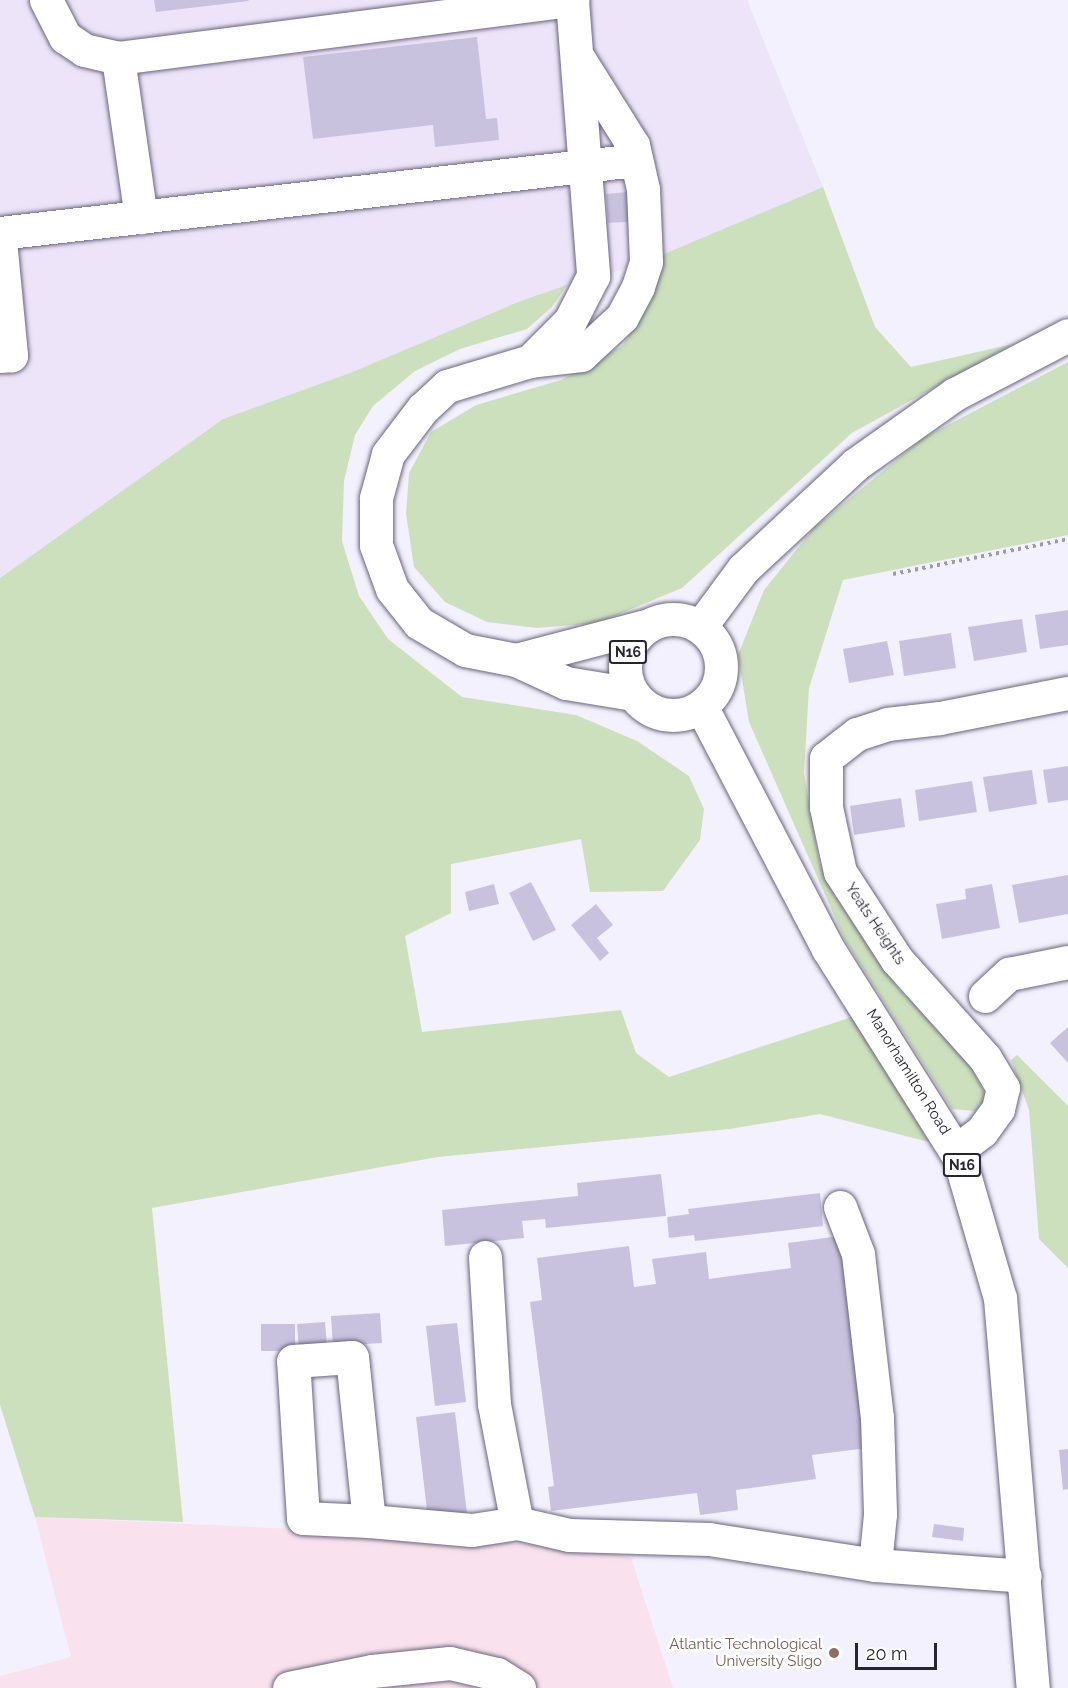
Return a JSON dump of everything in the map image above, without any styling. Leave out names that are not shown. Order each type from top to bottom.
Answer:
[{"type":"main road","points":[[46,0],[65,37],[84,50],[118,58],[572,0],[579,59],[583,166],[593,276],[570,321],[530,361]]},
{"type":"main road","points":[[118,58],[141,217]]},
{"type":"main road","points":[[579,59],[633,145],[643,189],[646,262],[638,287],[622,317],[581,355],[530,361],[447,386],[398,437],[388,454],[375,498],[376,545],[392,589],[419,623],[465,650],[516,660],[566,682],[633,694],[644,705],[672,715],[701,706],[719,681],[721,666],[719,651],[700,627],[743,569],[856,464],[955,393],[1068,335]]},
{"type":"main road","points":[[0,233],[636,160]]},
{"type":"main road","points":[[0,240],[11,355],[0,356]]},
{"type":"main road","name":"N16","points":[[633,694],[625,663],[629,648],[650,625],[675,619],[700,627]]},
{"type":"main road","points":[[516,660],[650,625]]},
{"type":"main road","name":"Yeats Heights","points":[[957,1150],[982,1131],[993,1116],[1003,1088],[985,1058],[897,960],[840,872],[826,807],[826,758],[856,734],[887,724],[940,718],[1068,693]]},
{"type":"main road","name":"Manorhamilton Road","points":[[701,706],[828,950],[957,1150],[1000,1298],[1033,1688]]},
{"type":"main road","points":[[985,996],[1009,974],[1068,962]]},
{"type":"main road","points":[[840,1207],[858,1254],[877,1417],[880,1514],[875,1565]]},
{"type":"main road","points":[[485,1257],[494,1404],[517,1523]]},
{"type":"main road","points":[[369,1521],[352,1357],[293,1361],[303,1518],[472,1530],[517,1523],[569,1535],[709,1539],[875,1565],[1025,1576]]},
{"type":"main road","points":[[289,1688],[372,1671],[450,1663],[497,1674],[519,1688]]},
{"type":"path","points":[[894,574],[1068,539]]},
{"type":"shaded area","points":[[0,0],[747,0],[823,187],[646,262],[518,302],[350,373],[223,419],[0,578]]},
{"type":"shaded area","points":[[35,1517],[381,1533],[594,1550],[631,1558],[673,1688],[0,1688],[0,1676],[71,1657]]},
{"type":"green space","points":[[823,187],[875,327],[911,367],[1013,344],[852,433],[682,588],[598,623],[537,628],[487,622],[445,602],[414,567],[406,514],[409,473],[431,432],[476,405],[561,380],[622,346],[650,303],[664,254]]},
{"type":"green space","points":[[567,285],[552,307],[527,329],[460,349],[415,371],[373,406],[355,435],[344,481],[342,541],[359,596],[388,639],[462,697],[576,715],[637,741],[689,776],[704,809],[700,840],[663,891],[590,892],[581,839],[451,864],[451,913],[405,936],[422,1032],[621,1010],[636,1053],[669,1077],[855,1016],[929,1142],[820,1114],[730,1129],[438,1157],[152,1208],[183,1522],[35,1517],[0,1405],[0,578],[223,419],[350,373],[518,302]]},
{"type":"green space","points":[[1068,362],[1068,535],[843,580],[809,688],[804,773],[819,861],[835,896],[897,987],[969,1062],[987,1098],[975,1111],[952,1109],[845,940],[749,722],[738,655],[764,590],[814,528],[923,438]]},
{"type":"green space","points":[[1017,1055],[1068,1106],[1068,1268],[1039,1239],[1029,1110],[1011,1060]]},
{"type":"building","points":[[154,0],[248,0],[249,1],[156,12]]},
{"type":"building","points":[[477,37],[486,119],[497,118],[499,140],[435,147],[433,125],[313,139],[303,57]]},
{"type":"building","points":[[639,191],[641,221],[608,223],[606,194]]},
{"type":"building","points":[[1068,610],[1068,645],[1040,649],[1035,615]]},
{"type":"building","points":[[1022,619],[1027,652],[974,661],[968,627]]},
{"type":"building","points":[[951,633],[956,668],[904,676],[899,641]]},
{"type":"building","points":[[887,641],[894,675],[849,683],[843,649]]},
{"type":"building","points":[[1068,766],[1068,800],[1048,803],[1043,770]]},
{"type":"building","points":[[1032,770],[1037,804],[989,812],[983,777]]},
{"type":"building","points":[[972,781],[977,812],[919,821],[915,790]]},
{"type":"building","points":[[901,798],[905,827],[854,835],[850,806]]},
{"type":"building","points":[[1068,875],[1068,914],[1019,923],[1012,885]]},
{"type":"building","points":[[531,882],[556,930],[533,941],[509,893]]},
{"type":"building","points":[[494,884],[499,904],[469,911],[465,892]]},
{"type":"building","points":[[992,884],[1000,928],[942,939],[936,904],[966,899],[965,889]]},
{"type":"building","points":[[596,904],[613,925],[597,938],[609,953],[600,961],[571,925]]},
{"type":"building","points":[[1068,1027],[1068,1063],[1050,1043]]},
{"type":"building","points":[[661,1174],[666,1216],[546,1228],[545,1219],[522,1221],[524,1238],[445,1246],[442,1210],[578,1196],[577,1183]]},
{"type":"building","points":[[820,1193],[823,1226],[695,1241],[694,1235],[669,1238],[667,1217],[689,1214],[688,1209]]},
{"type":"building","points":[[840,1236],[867,1448],[812,1455],[816,1479],[736,1490],[738,1510],[700,1515],[697,1493],[551,1511],[548,1487],[554,1486],[530,1302],[542,1300],[537,1258],[629,1246],[634,1287],[656,1284],[652,1259],[706,1252],[709,1279],[791,1268],[788,1243]]},
{"type":"building","points":[[380,1313],[382,1343],[333,1346],[331,1316]]},
{"type":"building","points":[[325,1322],[327,1347],[299,1349],[297,1324]]},
{"type":"building","points":[[457,1323],[466,1402],[435,1406],[426,1326]]},
{"type":"building","points":[[261,1324],[295,1324],[295,1351],[261,1351]]},
{"type":"building","points":[[455,1412],[467,1514],[428,1519],[416,1417]]},
{"type":"building","points":[[1068,1449],[1068,1489],[1063,1490],[1059,1450]]},
{"type":"building","points":[[934,1524],[964,1528],[963,1541],[932,1537]]},
{"type":"place","name":"Atlantic Technological University Sligo","points":[[834,1653]]}]
